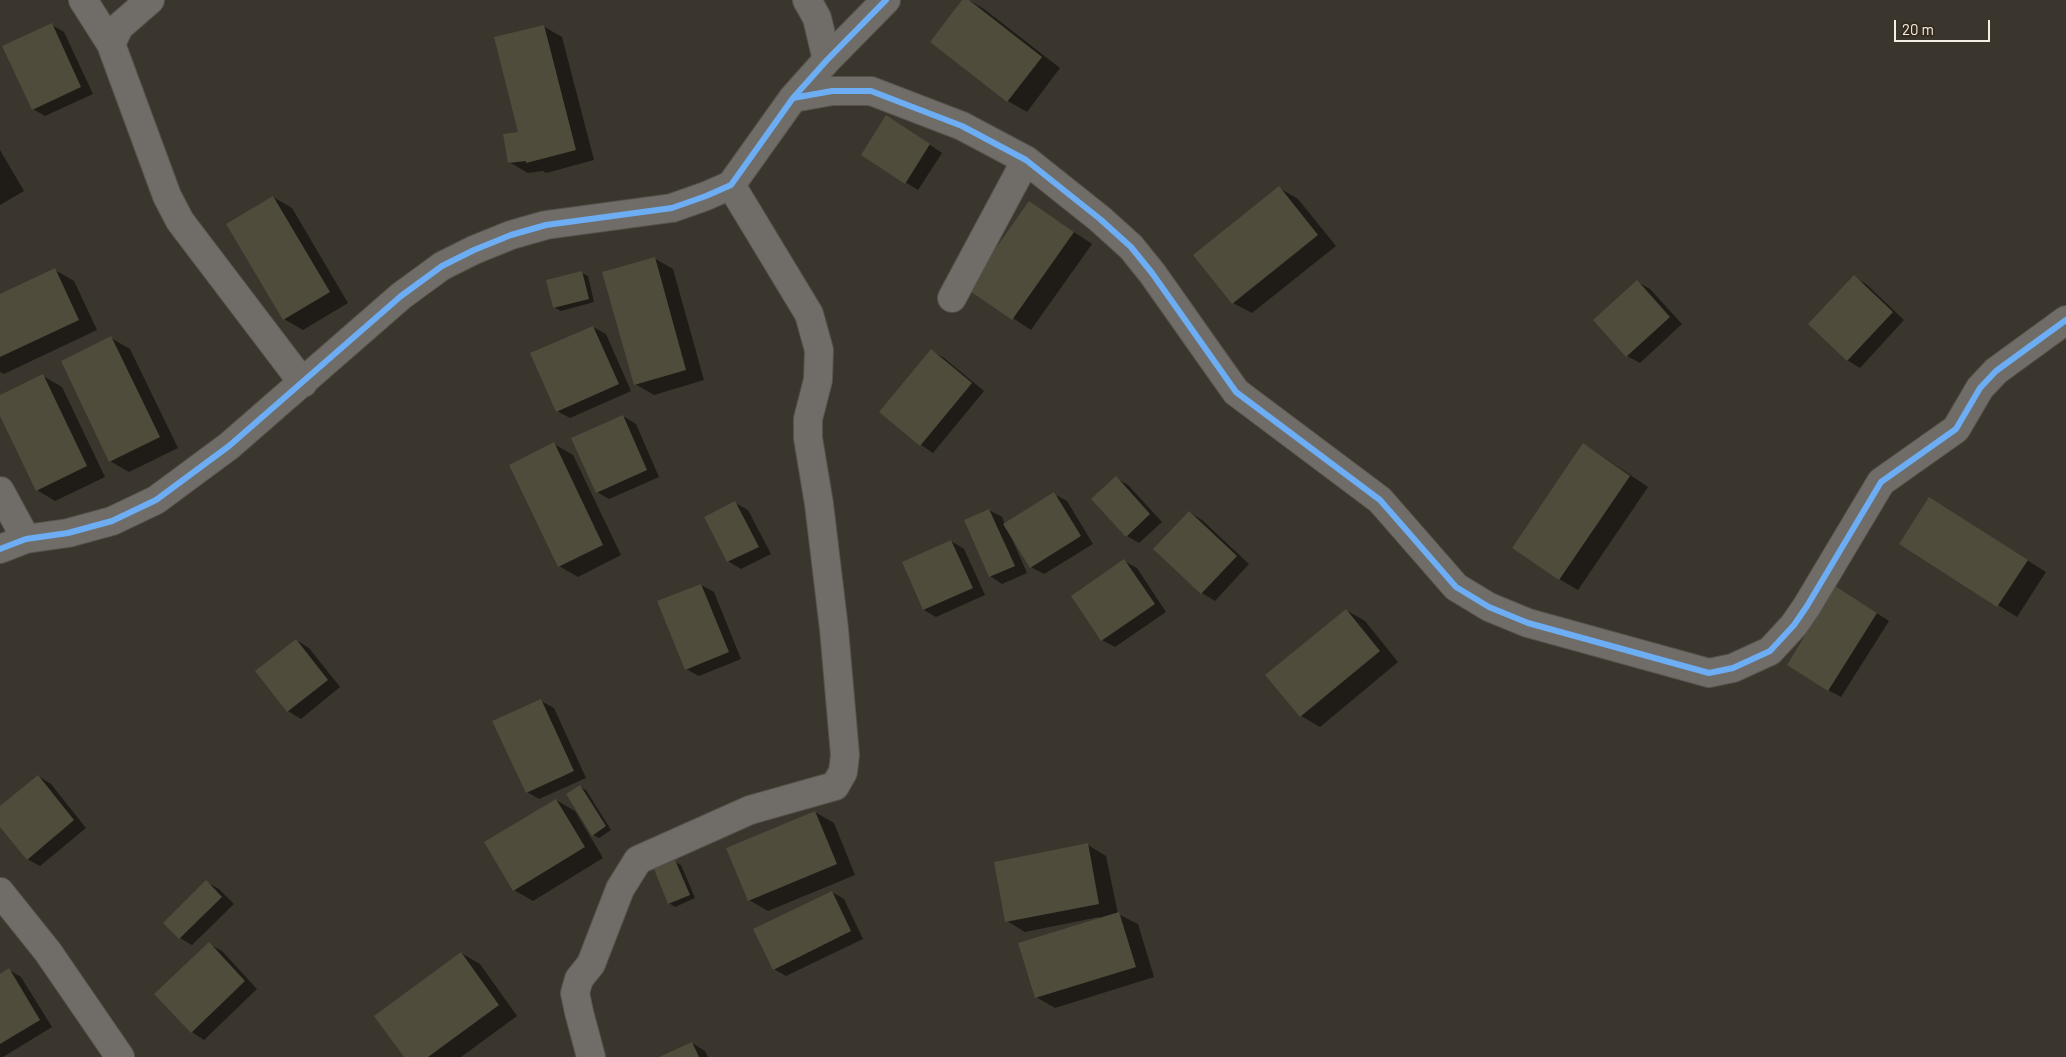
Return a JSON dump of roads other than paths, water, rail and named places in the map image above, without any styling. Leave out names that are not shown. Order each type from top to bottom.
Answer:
[{"type":"street","points":[[83,0],[111,44],[167,196],[180,221],[303,382]]},
{"type":"street","points":[[111,44],[119,27],[150,0]]},
{"type":"street","points":[[807,0],[817,18],[827,60]]},
{"type":"street","points":[[0,549],[26,538],[68,533],[112,521],[156,500],[229,446],[401,296],[442,266],[474,250],[511,235],[546,225],[672,208],[731,185],[793,98],[886,0]]},
{"type":"street","points":[[793,98],[832,91],[872,91],[962,126],[1026,160],[1100,218],[1131,247],[1152,273],[1236,392],[1380,500],[1456,587],[1489,607],[1528,624],[1709,673],[1733,668],[1770,651],[1794,625],[1807,606],[1881,482],[1895,470],[1956,429],[1980,388],[1996,371],[2066,320]]},
{"type":"street","points":[[952,298],[1026,160]]},
{"type":"street","points":[[591,1057],[576,993],[579,979],[591,964],[620,889],[638,860],[750,810],[835,786],[842,772],[845,755],[834,629],[819,504],[808,438],[808,419],[818,380],[819,350],[809,314],[731,185]]},
{"type":"street","points":[[0,490],[26,538]]},
{"type":"street","points":[[0,892],[48,952],[120,1057]]}]
